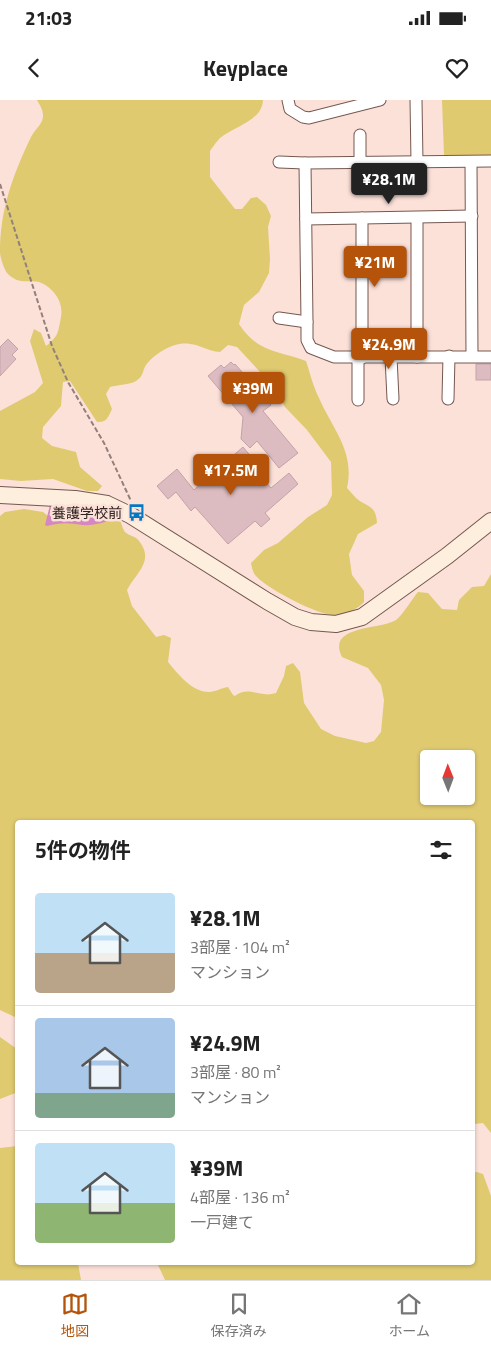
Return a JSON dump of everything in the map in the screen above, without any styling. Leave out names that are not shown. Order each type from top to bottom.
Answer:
[{"type":"street","points":[[288,100],[290,109],[303,117],[309,118],[380,100]]},
{"type":"street","points":[[416,100],[416,162]]},
{"type":"street","points":[[360,135],[360,163]]},
{"type":"street","points":[[280,162],[491,162]]},
{"type":"street","points":[[471,162],[472,356]]},
{"type":"street","points":[[306,163],[306,322],[307,340],[311,348],[334,357],[491,357]]},
{"type":"street","points":[[306,219],[472,216]]},
{"type":"street","points":[[358,400],[362,218]]},
{"type":"street","points":[[417,218],[417,357]]},
{"type":"street","points":[[279,318],[306,322]]},
{"type":"street","points":[[448,356],[448,399]]},
{"type":"street","points":[[391,357],[393,399]]},
{"type":"street","points":[[0,495],[75,499],[107,504],[126,513],[267,601],[295,616],[324,624],[342,624],[362,617],[446,556],[491,520]]},
{"type":"path","points":[[0,184],[52,346],[68,382],[104,443],[131,500],[126,513]]},
{"type":"shaded area","points":[[37,100],[263,100],[258,113],[253,118],[220,138],[210,151],[210,177],[235,209],[242,209],[251,198],[257,197],[266,205],[271,216],[268,227],[269,273],[259,292],[244,305],[239,324],[261,346],[306,361],[313,384],[345,452],[349,475],[347,488],[356,498],[375,512],[377,523],[358,534],[349,554],[352,575],[364,591],[364,602],[354,610],[333,615],[316,611],[271,588],[254,573],[251,563],[264,550],[278,543],[308,517],[327,505],[332,495],[331,462],[307,430],[285,407],[273,386],[237,347],[228,345],[220,352],[194,345],[178,344],[160,352],[146,365],[136,381],[110,387],[106,394],[112,409],[107,419],[103,422],[97,422],[70,381],[63,382],[61,406],[43,427],[42,438],[52,446],[76,452],[80,467],[102,486],[98,491],[87,491],[53,479],[21,481],[0,479],[0,411],[35,392],[43,383],[30,341],[34,329],[41,333],[46,346],[57,333],[61,317],[61,306],[53,291],[39,282],[20,281],[11,277],[5,269],[0,254],[2,221],[13,179],[24,151],[43,118],[42,110]]},
{"type":"shaded area","points":[[442,100],[491,100],[491,155],[444,155]]},
{"type":"shaded area","points":[[50,505],[93,508],[109,513],[117,518],[91,525],[65,523],[47,526],[45,525]]},
{"type":"shaded area","points":[[24,509],[43,512],[52,519],[105,517],[120,521],[125,532],[139,541],[145,555],[142,567],[127,590],[132,606],[156,637],[164,635],[171,638],[168,662],[186,682],[197,689],[211,692],[228,687],[235,696],[242,692],[272,694],[276,693],[284,676],[286,666],[293,663],[300,672],[304,703],[321,729],[335,736],[366,743],[374,741],[381,732],[384,700],[381,685],[368,668],[342,657],[339,647],[341,639],[357,630],[396,620],[418,592],[428,593],[442,609],[457,610],[459,600],[472,587],[484,586],[491,574],[491,1133],[483,1123],[475,1124],[475,820],[15,820],[15,1017],[0,1010],[0,516],[5,512]]},
{"type":"shaded area","points":[[0,1037],[15,1048],[15,1093],[0,1099]]},
{"type":"shaded area","points":[[15,1146],[15,1265],[78,1265],[81,1280],[0,1280],[0,1148]]},
{"type":"shaded area","points":[[475,1172],[483,1174],[491,1196],[491,1280],[165,1280],[158,1265],[475,1265]]},
{"type":"building","points":[[8,339],[18,349],[12,355],[16,359],[0,376],[0,347]]},
{"type":"building","points":[[231,362],[235,364],[271,405],[263,411],[298,453],[279,468],[257,441],[250,448],[241,439],[243,417],[208,376],[221,365],[224,368]]},
{"type":"building","points":[[476,364],[491,364],[491,380],[476,380]]},
{"type":"building","points":[[243,447],[253,459],[249,463],[271,488],[289,473],[298,484],[265,513],[270,519],[261,527],[255,521],[228,544],[195,507],[191,511],[176,492],[168,499],[157,486],[177,469],[194,490]]},
{"type":"place","name":"養護学校前","points":[[136,512]]}]
